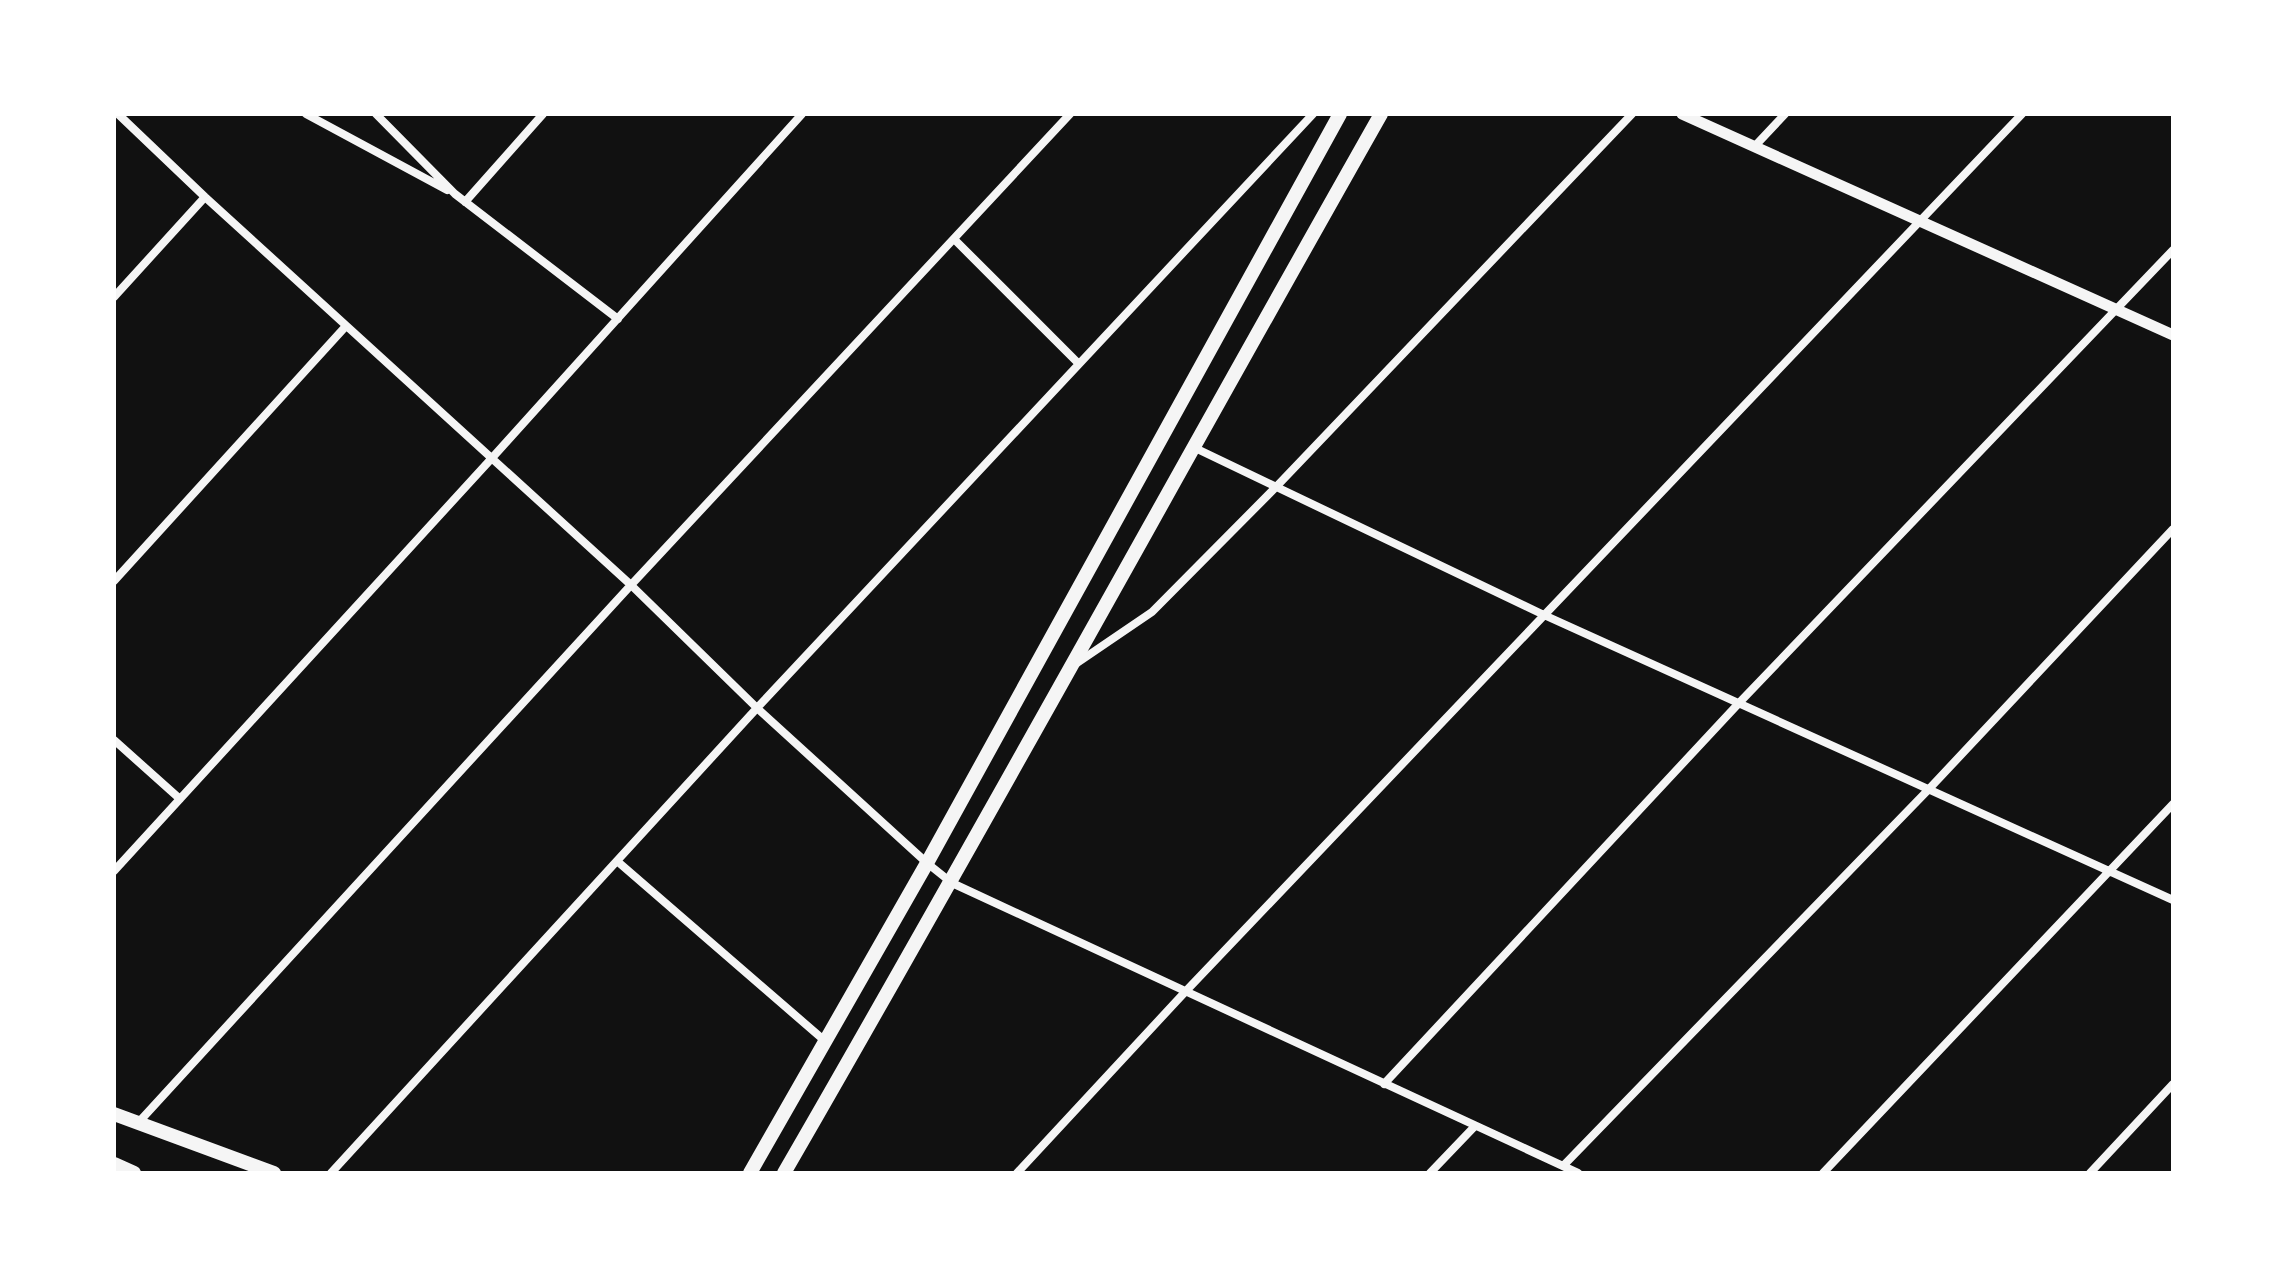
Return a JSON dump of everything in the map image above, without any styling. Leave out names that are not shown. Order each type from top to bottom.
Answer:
[{"type":"main road","points":[[750,1173],[927,863],[1340,114]]},
{"type":"main road","points":[[784,1173],[952,883],[1381,114]]},
{"type":"main road","points":[[114,1114],[274,1173]]},
{"type":"main road","points":[[114,1164],[131,1172]]},
{"type":"street","points":[[118,114],[631,585],[757,708],[952,883],[1578,1173]]},
{"type":"street","points":[[306,114],[455,194]]},
{"type":"street","points":[[376,114],[455,194],[618,319]]},
{"type":"street","points":[[465,202],[543,114]]},
{"type":"street","points":[[114,871],[802,114]]},
{"type":"street","points":[[138,1124],[631,585],[1070,114]]},
{"type":"street","points":[[331,1173],[757,708],[1313,114]]},
{"type":"street","points":[[1071,667],[1152,612],[1276,487],[1632,114]]},
{"type":"street","points":[[1682,114],[2173,335]]},
{"type":"street","points":[[1754,147],[1785,114]]},
{"type":"street","points":[[1017,1173],[1185,992],[2022,114]]},
{"type":"street","points":[[114,297],[205,197]]},
{"type":"street","points":[[954,239],[1079,364]]},
{"type":"street","points":[[1384,1084],[1739,703],[2173,250]]},
{"type":"street","points":[[114,581],[346,326]]},
{"type":"street","points":[[1193,447],[1544,615],[2173,900]]},
{"type":"street","points":[[1563,1166],[1929,789],[2173,529]]},
{"type":"street","points":[[114,740],[180,799]]},
{"type":"street","points":[[1823,1173],[2173,804]]},
{"type":"street","points":[[617,861],[825,1041]]},
{"type":"street","points":[[2090,1173],[2173,1084]]},
{"type":"street","points":[[1430,1173],[1475,1126]]}]
